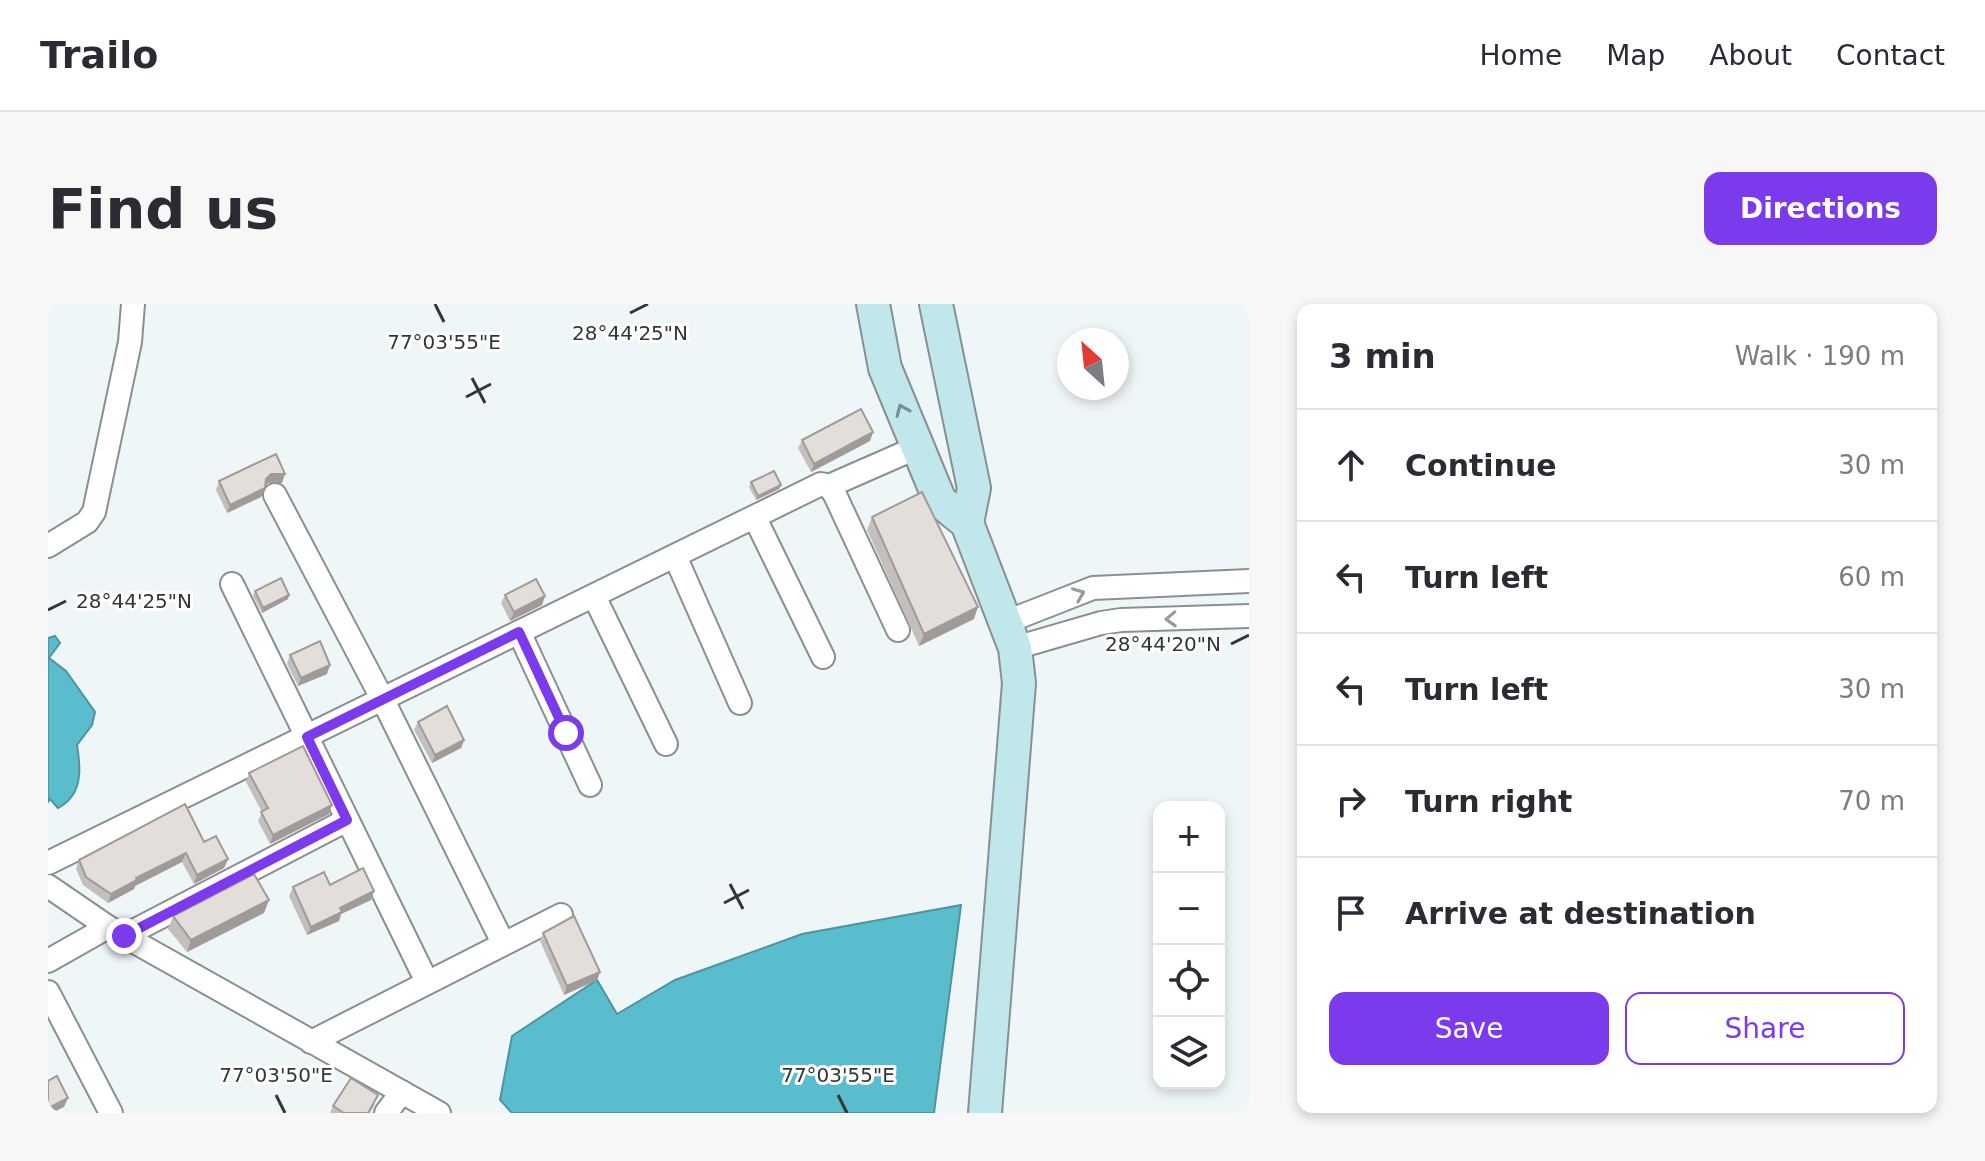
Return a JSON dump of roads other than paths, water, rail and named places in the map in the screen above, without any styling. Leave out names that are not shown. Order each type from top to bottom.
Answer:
[{"type":"street","points":[[48,546],[87,522],[94,512],[130,342],[133,304]]},
{"type":"street","points":[[873,304],[885,368],[940,501],[967,523],[1011,635],[1019,683],[985,1113]]},
{"type":"street","points":[[936,304],[974,488],[967,523]]},
{"type":"street","points":[[48,863],[821,484],[829,486],[918,447]]},
{"type":"street","points":[[829,486],[898,630]]},
{"type":"street","points":[[275,495],[383,700],[503,943]]},
{"type":"street","points":[[755,518],[823,657]]},
{"type":"street","points":[[675,556],[740,703]]},
{"type":"street","points":[[1011,635],[1093,588],[1249,581]]},
{"type":"street","points":[[232,584],[427,982]]},
{"type":"street","points":[[594,596],[666,744]]},
{"type":"street","points":[[1011,635],[1121,620],[1249,616]]},
{"type":"street","points":[[519,632],[590,785]]},
{"type":"street","points":[[48,961],[347,820]]},
{"type":"street","points":[[48,886],[116,931],[439,1113]]},
{"type":"street","points":[[311,1042],[561,915]]},
{"type":"street","points":[[48,992],[112,1112]]},
{"type":"street","points":[[386,1113],[402,1092]]},
{"type":"water","points":[[55,636],[60,643],[49,658],[66,671],[95,712],[92,725],[77,745],[79,772],[76,789],[58,808],[50,799],[48,802],[48,638]]},
{"type":"water","points":[[961,905],[934,1113],[512,1113],[500,1100],[512,1036],[597,980],[617,1014],[675,980],[802,934]]}]
